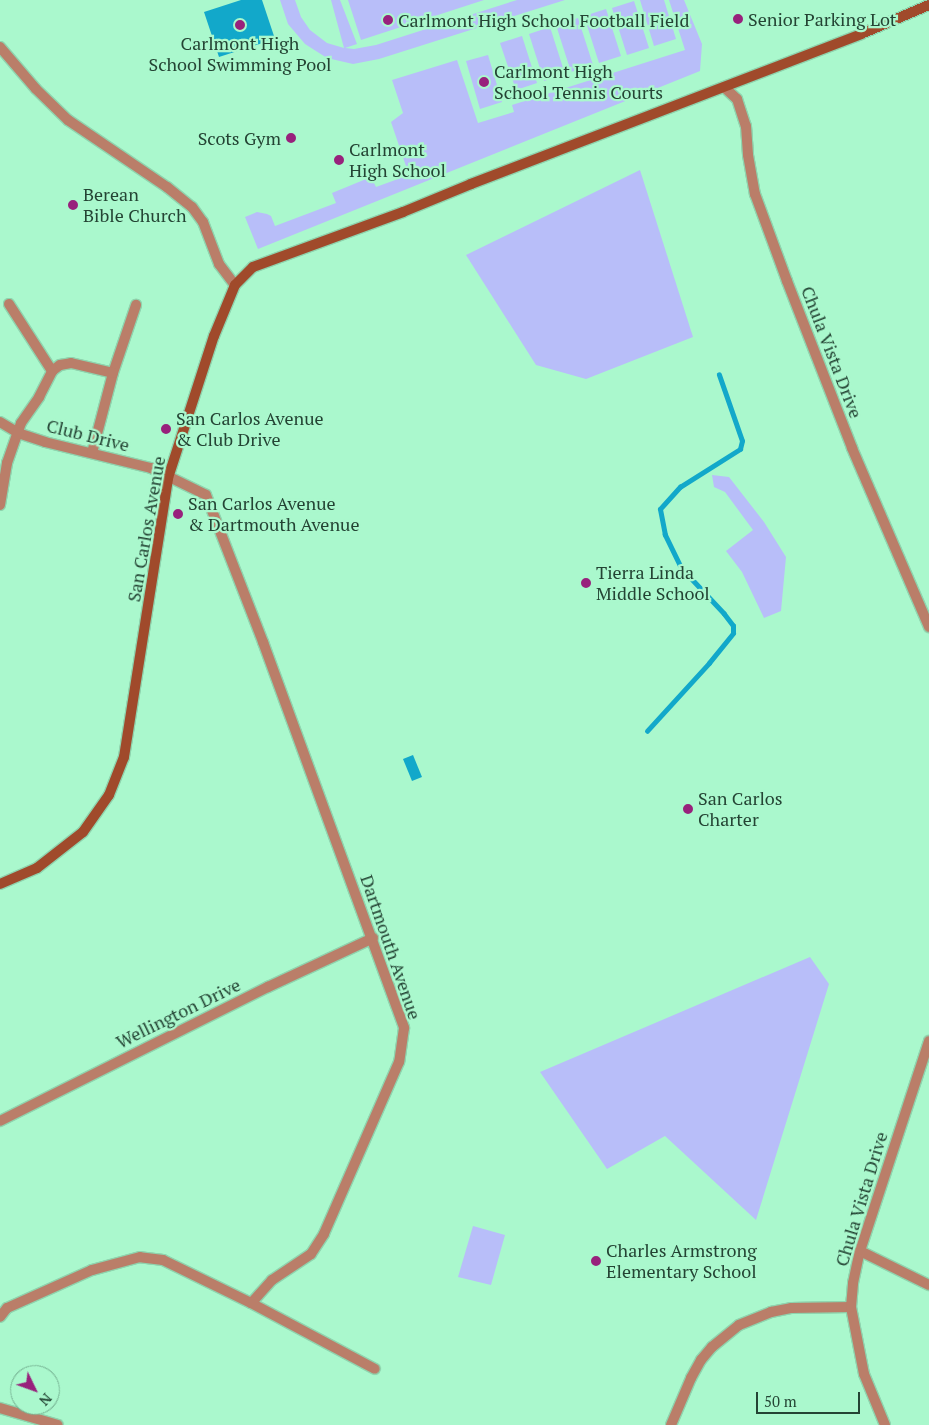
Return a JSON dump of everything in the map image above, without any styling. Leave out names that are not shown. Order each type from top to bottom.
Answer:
[{"type":"main road","name":"San Carlos Avenue","points":[[0,884],[37,868],[82,832],[109,795],[124,757],[168,478],[214,336],[235,285],[253,267],[403,212],[861,34],[929,5]]},
{"type":"street","points":[[0,47],[36,89],[68,120],[167,187],[192,207],[203,222],[219,264],[235,285]]},
{"type":"street","name":"Chula Vista Drive","points":[[724,87],[737,99],[746,126],[748,156],[755,194],[787,281],[852,448],[929,626]]},
{"type":"street","points":[[9,304],[52,371]]},
{"type":"street","points":[[92,453],[113,373],[136,305]]},
{"type":"street","points":[[0,505],[7,463],[22,419],[38,397],[52,371],[60,365],[71,363],[113,373]]},
{"type":"street","name":"Club Drive","points":[[0,422],[18,433],[151,468],[168,478]]},
{"type":"street","name":"Dartmouth Avenue","points":[[168,478],[206,495],[267,652],[373,938],[404,1028],[399,1062],[324,1234],[311,1254],[272,1280],[251,1303]]},
{"type":"street","name":"Wellington Drive","points":[[0,1121],[268,987],[373,938]]},
{"type":"street","name":"Chula Vista Drive","points":[[885,1425],[864,1374],[851,1307],[853,1283],[860,1251],[929,1041]]},
{"type":"street","points":[[0,1114],[14,1112],[29,1106]]},
{"type":"street","points":[[860,1251],[929,1285]]},
{"type":"street","points":[[0,1317],[7,1308],[92,1270],[140,1257],[163,1260],[251,1303],[375,1369]]},
{"type":"street","points":[[671,1425],[690,1378],[701,1360],[712,1347],[739,1325],[771,1312],[791,1308],[851,1307]]},
{"type":"street","points":[[0,1408],[58,1425]]},
{"type":"shaded area","name":"Carlmont High School Swimming Pool","points":[[241,0],[262,0],[275,39],[219,57],[204,12]]},
{"type":"shaded area","points":[[280,0],[295,0],[301,17],[310,30],[327,43],[344,48],[331,0],[340,0],[357,44],[345,48],[354,49],[376,45],[517,0],[565,0],[379,59],[353,64],[327,58],[305,44],[288,24]]},
{"type":"shaded area","name":"Carlmont High School Football Field","points":[[348,0],[484,0],[361,40]]},
{"type":"shaded area","name":"Carlmont High School Tennis Courts","points":[[640,0],[664,0],[676,39],[654,46]]},
{"type":"shaded area","points":[[669,0],[684,0],[702,44],[700,71],[258,249],[245,217],[257,212],[267,214],[271,216],[275,226],[336,203],[332,193],[371,177],[376,187],[409,175],[391,122],[403,113],[392,80],[457,60],[478,123],[514,112],[512,105],[685,50]]},
{"type":"shaded area","name":"Carlmont High School Tennis Courts","points":[[634,1],[649,48],[627,55],[612,8]]},
{"type":"shaded area","name":"Carlmont High School Tennis Courts","points":[[606,9],[621,56],[599,63],[584,16]]},
{"type":"shaded area","name":"Carlmont High School Tennis Courts","points":[[578,18],[593,65],[571,72],[556,25]]},
{"type":"shaded area","name":"Carlmont High School Tennis Courts","points":[[550,27],[565,74],[544,81],[529,34]]},
{"type":"shaded area","name":"Carlmont High School Tennis Courts","points":[[522,36],[537,83],[516,90],[500,43]]},
{"type":"shaded area","name":"Carlmont High School Tennis Courts","points":[[488,55],[502,102],[480,109],[466,61]]},
{"type":"shaded area","points":[[640,170],[693,337],[586,379],[536,365],[466,255]]},
{"type":"shaded area","points":[[712,475],[729,477],[764,522],[786,557],[781,611],[764,618],[742,572],[726,551],[753,530],[725,492],[714,487]]},
{"type":"shaded area","points":[[413,755],[422,777],[412,781],[403,759]]},
{"type":"shaded area","points":[[810,957],[829,984],[756,1220],[665,1136],[607,1169],[540,1072]]},
{"type":"shaded area","points":[[473,1226],[505,1235],[491,1285],[458,1277]]},
{"type":"waterway","points":[[647,731],[709,663],[733,633],[733,626],[724,614],[681,568],[665,535],[660,509],[680,487],[740,449],[742,441],[719,375]]},
{"type":"place","name":"Senior Parking Lot","points":[[738,19]]},
{"type":"place","name":"Carlmont High School Football Field","points":[[388,20]]},
{"type":"place","name":"Carlmont High School Swimming Pool","points":[[240,25]]},
{"type":"place","name":"Carlmont High School Tennis Courts","points":[[484,82]]},
{"type":"place","name":"Scots Gym","points":[[291,138]]},
{"type":"place","name":"Carlmont High School","points":[[339,160]]},
{"type":"place","name":"Berean Bible Church","points":[[73,205]]},
{"type":"place","name":"San Carlos Avenue & Club Drive","points":[[166,429]]},
{"type":"place","name":"San Carlos Avenue & Dartmouth Avenue","points":[[178,514]]},
{"type":"place","name":"Tierra Linda Middle School","points":[[586,583]]},
{"type":"place","name":"San Carlos Charter","points":[[688,809]]},
{"type":"place","name":"Charles Armstrong Elementary School","points":[[596,1261]]}]
